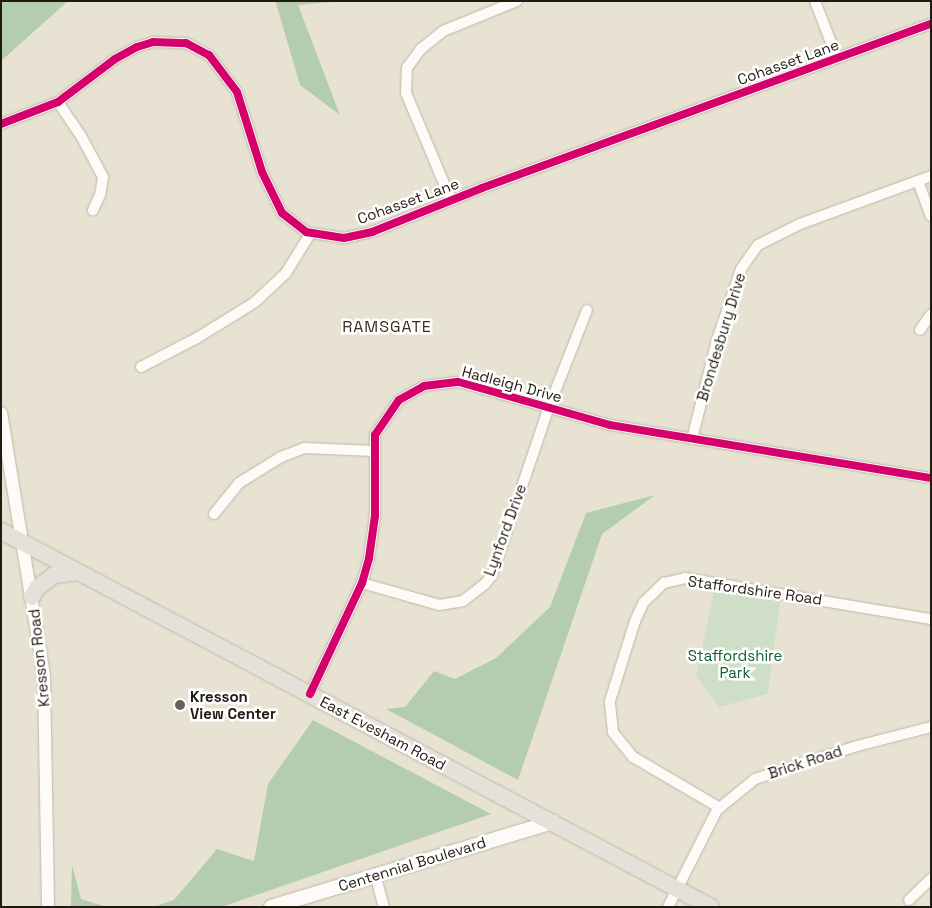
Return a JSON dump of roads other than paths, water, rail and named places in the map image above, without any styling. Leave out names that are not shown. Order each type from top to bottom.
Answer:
[{"type":"main road","name":"East Evesham Road","points":[[1,531],[711,907]]},
{"type":"main road","points":[[32,598],[37,588],[54,575],[78,572]]},
{"type":"main road","name":"Centennial Boulevard","points":[[271,907],[375,874],[553,822]]},
{"type":"street","points":[[451,200],[406,93],[407,68],[420,49],[443,31],[517,1]]},
{"type":"street","points":[[815,1],[837,58]]},
{"type":"street","name":"Cohasset Lane","points":[[1,124],[58,102],[115,59],[137,47],[169,41],[200,48],[221,67],[237,92],[262,172],[278,206],[294,224],[310,234],[344,238],[372,232],[451,200],[931,24]]},
{"type":"street","points":[[58,102],[82,136],[103,177],[100,195],[92,210]]},
{"type":"street","name":"Brondesbury Drive","points":[[692,439],[717,340],[741,270],[758,244],[800,224],[931,176]]},
{"type":"street","points":[[918,181],[931,216]]},
{"type":"street","points":[[141,367],[197,338],[255,302],[286,273],[310,234]]},
{"type":"street","name":"Lynford Drive","points":[[362,582],[439,605],[463,601],[485,584],[492,575],[549,407],[587,310]]},
{"type":"street","points":[[920,330],[931,314]]},
{"type":"street","name":"Hadleigh Drive","points":[[310,694],[362,582],[369,558],[374,516],[375,435],[388,413],[400,400],[424,386],[459,382],[610,425],[931,478]]},
{"type":"street","name":"Kresson Road","points":[[1,413],[44,676],[48,907]]},
{"type":"street","points":[[214,514],[239,483],[281,457],[305,448],[374,451]]},
{"type":"street","name":"Staffordshire Road","points":[[720,808],[633,756],[613,732],[610,702],[635,621],[644,602],[664,584],[685,578],[931,619]]},
{"type":"street","name":"Brick Road","points":[[668,907],[720,808],[755,779],[772,771],[931,727]]},
{"type":"street","points":[[375,874],[384,907]]},
{"type":"street","points":[[909,900],[931,879]]},
{"type":"place","name":"Kresson View Center","points":[[180,705]]},
{"type":"district","name":"RAMSGATE","points":[[387,327]]},
{"type":"park label","name":"Staffordshire Park","points":[[735,664]]}]
